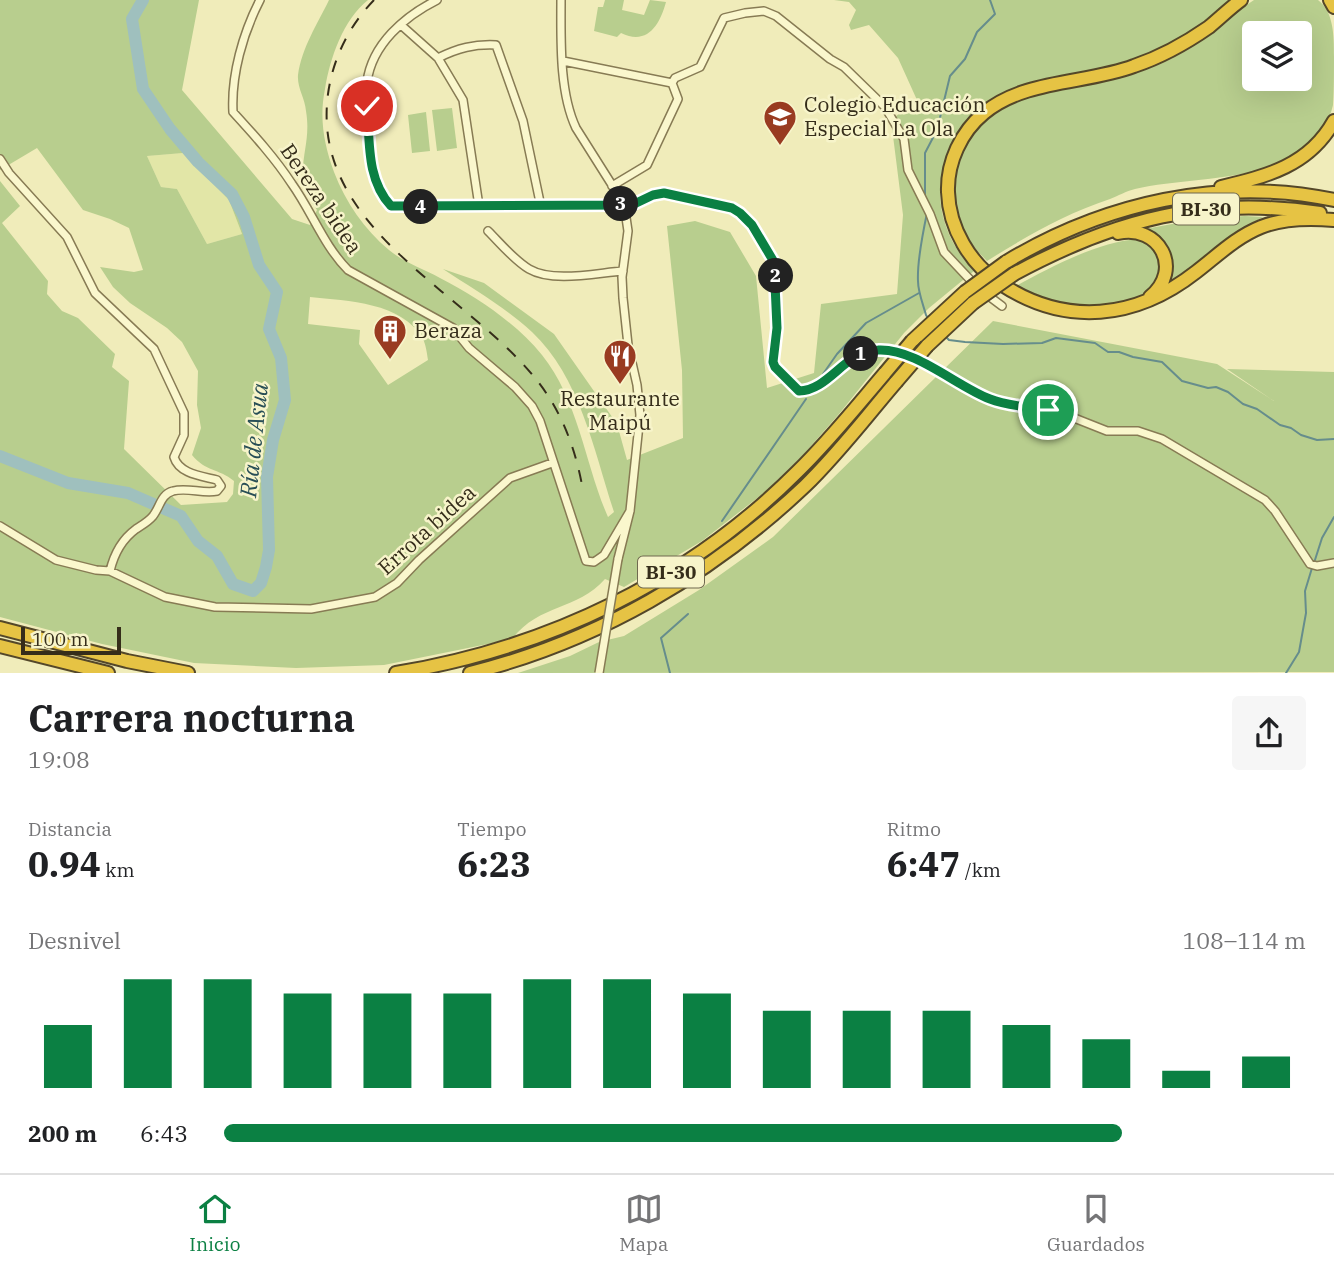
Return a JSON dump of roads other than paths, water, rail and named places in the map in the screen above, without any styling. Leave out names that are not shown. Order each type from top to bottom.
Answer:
[{"type":"highway","points":[[1330,0],[1334,7]]},
{"type":"highway","points":[[1240,1],[1206,29],[1155,58],[1111,74],[1036,89],[1002,101],[976,121],[954,154],[948,188],[951,215],[963,244],[988,275],[1025,298],[1060,310],[1110,312],[1161,296],[1245,235],[1262,226],[1314,218],[1334,218]]},
{"type":"highway","points":[[1185,196],[1266,176],[1287,168],[1312,150],[1334,121]]},
{"type":"highway","name":"BI-30","points":[[396,673],[481,655],[538,637],[605,609],[677,569],[741,522],[795,474],[938,315],[1006,262],[1056,235],[1125,209],[1185,196],[1255,192],[1334,200]]},
{"type":"highway","name":"BI-30","points":[[470,673],[518,659],[595,629],[648,603],[751,534],[806,485],[840,449],[954,318],[1014,274],[1083,241],[1134,222],[1209,208],[1275,207],[1334,218]]},
{"type":"highway","points":[[1083,241],[1134,232],[1147,235],[1159,246],[1166,262],[1165,277],[1158,290],[1141,303]]},
{"type":"highway","points":[[0,628],[127,661],[188,673]]},
{"type":"highway","points":[[3,647],[108,673]]},
{"type":"street","name":"Bereza bidea","points":[[260,0],[238,61],[233,112],[281,168],[335,257],[348,271],[453,328],[468,348],[515,387],[531,406],[540,421],[586,561],[594,562],[604,555],[630,511]]},
{"type":"street","points":[[437,0],[420,8],[391,32],[377,53],[367,81],[372,168],[377,186],[391,206],[632,205],[664,193],[732,208],[747,219],[774,262],[777,328],[773,362],[799,391],[809,390],[825,381],[853,357],[876,350],[889,351],[926,363],[992,400],[1059,412],[1107,431],[1147,433],[1185,452],[1265,500],[1275,510],[1310,564],[1317,566],[1334,563]]},
{"type":"street","points":[[561,0],[562,61],[573,121],[624,204],[628,230],[623,271],[625,326],[640,415],[630,511],[618,559],[598,673]]},
{"type":"street","points":[[672,83],[675,78],[699,67],[724,19],[764,11],[776,16],[844,67],[886,107],[904,139],[908,170],[930,214],[944,252],[965,275],[1002,306]]},
{"type":"street","points":[[401,25],[438,58],[463,100],[479,206]]},
{"type":"street","points":[[438,58],[476,44],[496,45],[523,121],[541,207]]},
{"type":"street","points":[[562,61],[672,83]]},
{"type":"street","points":[[612,186],[647,164],[678,99],[672,83]]},
{"type":"street","points":[[0,159],[9,173],[66,237],[95,293],[154,349],[184,413],[184,435],[174,457],[176,463],[188,473],[217,480],[221,486],[210,493],[181,489],[170,491],[156,512],[121,543],[110,571]]},
{"type":"street","points":[[488,231],[526,267],[537,273],[561,276],[623,271]]},
{"type":"street","name":"Errota bidea","points":[[0,526],[56,560],[110,571],[165,597],[215,607],[312,609],[375,597],[397,583],[510,478],[552,463]]},
{"type":"waterway","name":"Ría de Asua","points":[[0,456],[68,483],[128,493],[181,516],[198,541],[217,556],[233,584],[253,591],[261,583],[269,550],[267,477],[273,440],[285,400],[281,358],[269,329],[277,292],[259,265],[244,217],[232,194],[198,162],[170,129],[143,89],[132,19],[143,0]]},
{"type":"waterway","points":[[925,197],[925,153],[937,130],[950,76],[965,59],[977,32],[995,14],[990,0]]},
{"type":"waterway","points":[[927,213],[919,256],[918,281],[929,320]]},
{"type":"waterway","points":[[823,374],[837,354],[866,323],[919,293]]},
{"type":"waterway","points":[[945,336],[949,340],[1003,344],[1042,343],[1056,338],[1095,343],[1108,352],[1162,362],[1182,381],[1228,392],[1243,404],[1257,409],[1301,435],[1317,440],[1334,439]]},
{"type":"waterway","points":[[722,521],[806,399]]},
{"type":"waterway","points":[[1314,563],[1322,538],[1334,517]]},
{"type":"waterway","points":[[1286,673],[1299,652],[1306,613],[1305,591],[1312,568]]},
{"type":"waterway","points":[[670,673],[661,638],[688,614]]},
{"type":"railway","points":[[374,0],[344,43],[330,81],[329,142],[344,184],[368,221],[400,255],[509,350],[539,383],[566,431],[582,485]]},
{"type":"place","name":"Colegio Educación Especial La Ola","points":[[780,147]]},
{"type":"place","name":"Beraza","points":[[390,361]]},
{"type":"place","name":"Restaurante Maipú","points":[[620,386]]}]
